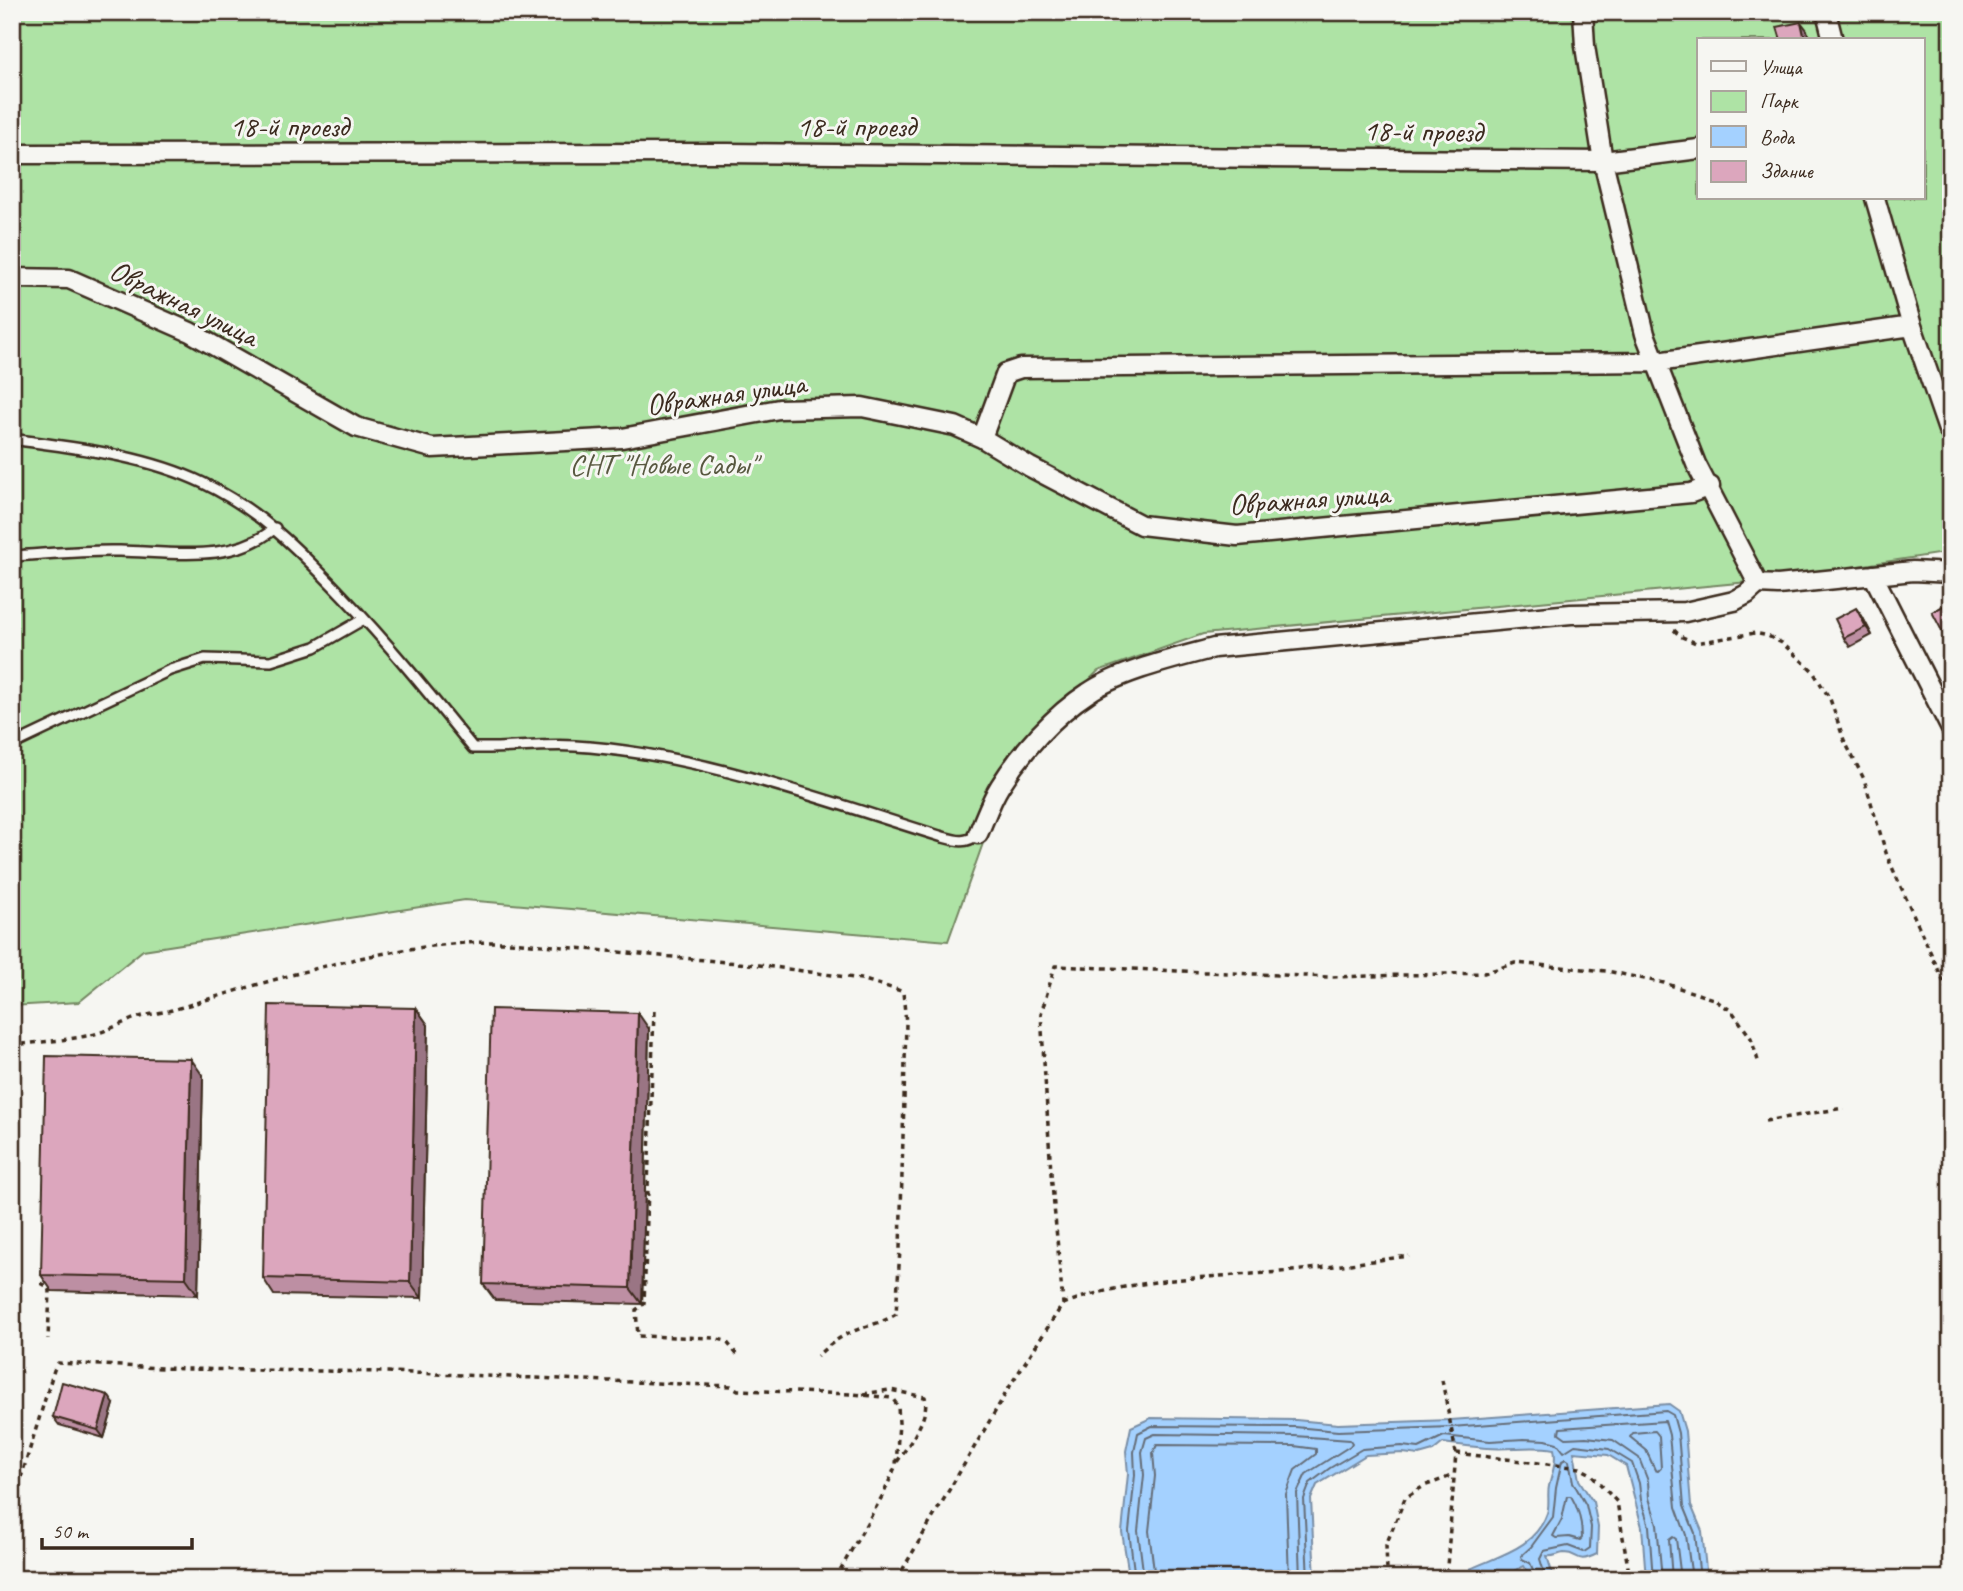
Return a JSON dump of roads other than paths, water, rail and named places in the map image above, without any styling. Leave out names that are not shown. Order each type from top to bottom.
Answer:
[{"type":"street","points":[[1583,12],[1585,46],[1603,161],[1646,334],[1696,464],[1710,486],[1758,583]]},
{"type":"street","points":[[1826,12],[1832,38]]},
{"type":"street","name":"18-й проезд","points":[[12,154],[727,153],[1603,161],[1697,149]]},
{"type":"street","points":[[1876,200],[1912,326],[1948,430]]},
{"type":"street","name":"Овражная улица","points":[[12,278],[69,279],[190,332],[356,427],[432,448],[622,438],[779,408],[862,407],[955,426],[1141,525],[1237,536],[1691,493],[1710,486]]},
{"type":"street","points":[[982,438],[1006,373],[1021,368],[1657,362],[1912,326]]},
{"type":"street","points":[[1758,583],[1778,585],[1913,571],[1951,573]]},
{"type":"street","points":[[1873,575],[1951,729]]},
{"type":"street","points":[[978,834],[999,788],[1021,757],[1058,718],[1088,692],[1118,678],[1178,658],[1214,648],[1572,614],[1685,612],[1734,601],[1747,594],[1758,583]]},
{"type":"lane","points":[[12,439],[100,452],[145,463],[201,482],[243,504],[275,528],[364,618],[416,676],[473,748],[575,746],[658,757],[740,775],[963,842],[978,834]]},
{"type":"lane","points":[[12,556],[119,551],[201,553],[242,547],[265,537],[275,528]]},
{"type":"lane","points":[[12,745],[170,670],[205,659],[271,661],[315,648],[364,618]]},
{"type":"water","points":[[1669,1404],[1679,1411],[1685,1431],[1691,1505],[1702,1531],[1707,1579],[1646,1579],[1642,1527],[1626,1466],[1608,1455],[1574,1452],[1579,1480],[1593,1502],[1598,1527],[1597,1554],[1581,1559],[1569,1553],[1547,1556],[1554,1579],[1532,1579],[1524,1566],[1500,1579],[1468,1579],[1470,1569],[1515,1549],[1534,1535],[1541,1525],[1548,1510],[1548,1489],[1555,1454],[1554,1449],[1537,1447],[1487,1448],[1443,1443],[1433,1451],[1419,1455],[1366,1455],[1317,1485],[1311,1499],[1315,1579],[1127,1579],[1129,1575],[1122,1532],[1128,1474],[1126,1451],[1131,1427],[1151,1418],[1296,1420],[1338,1424],[1451,1420]]},
{"type":"park label","name":"СНТ \"Новые Сады\"","points":[[663,464]]}]
